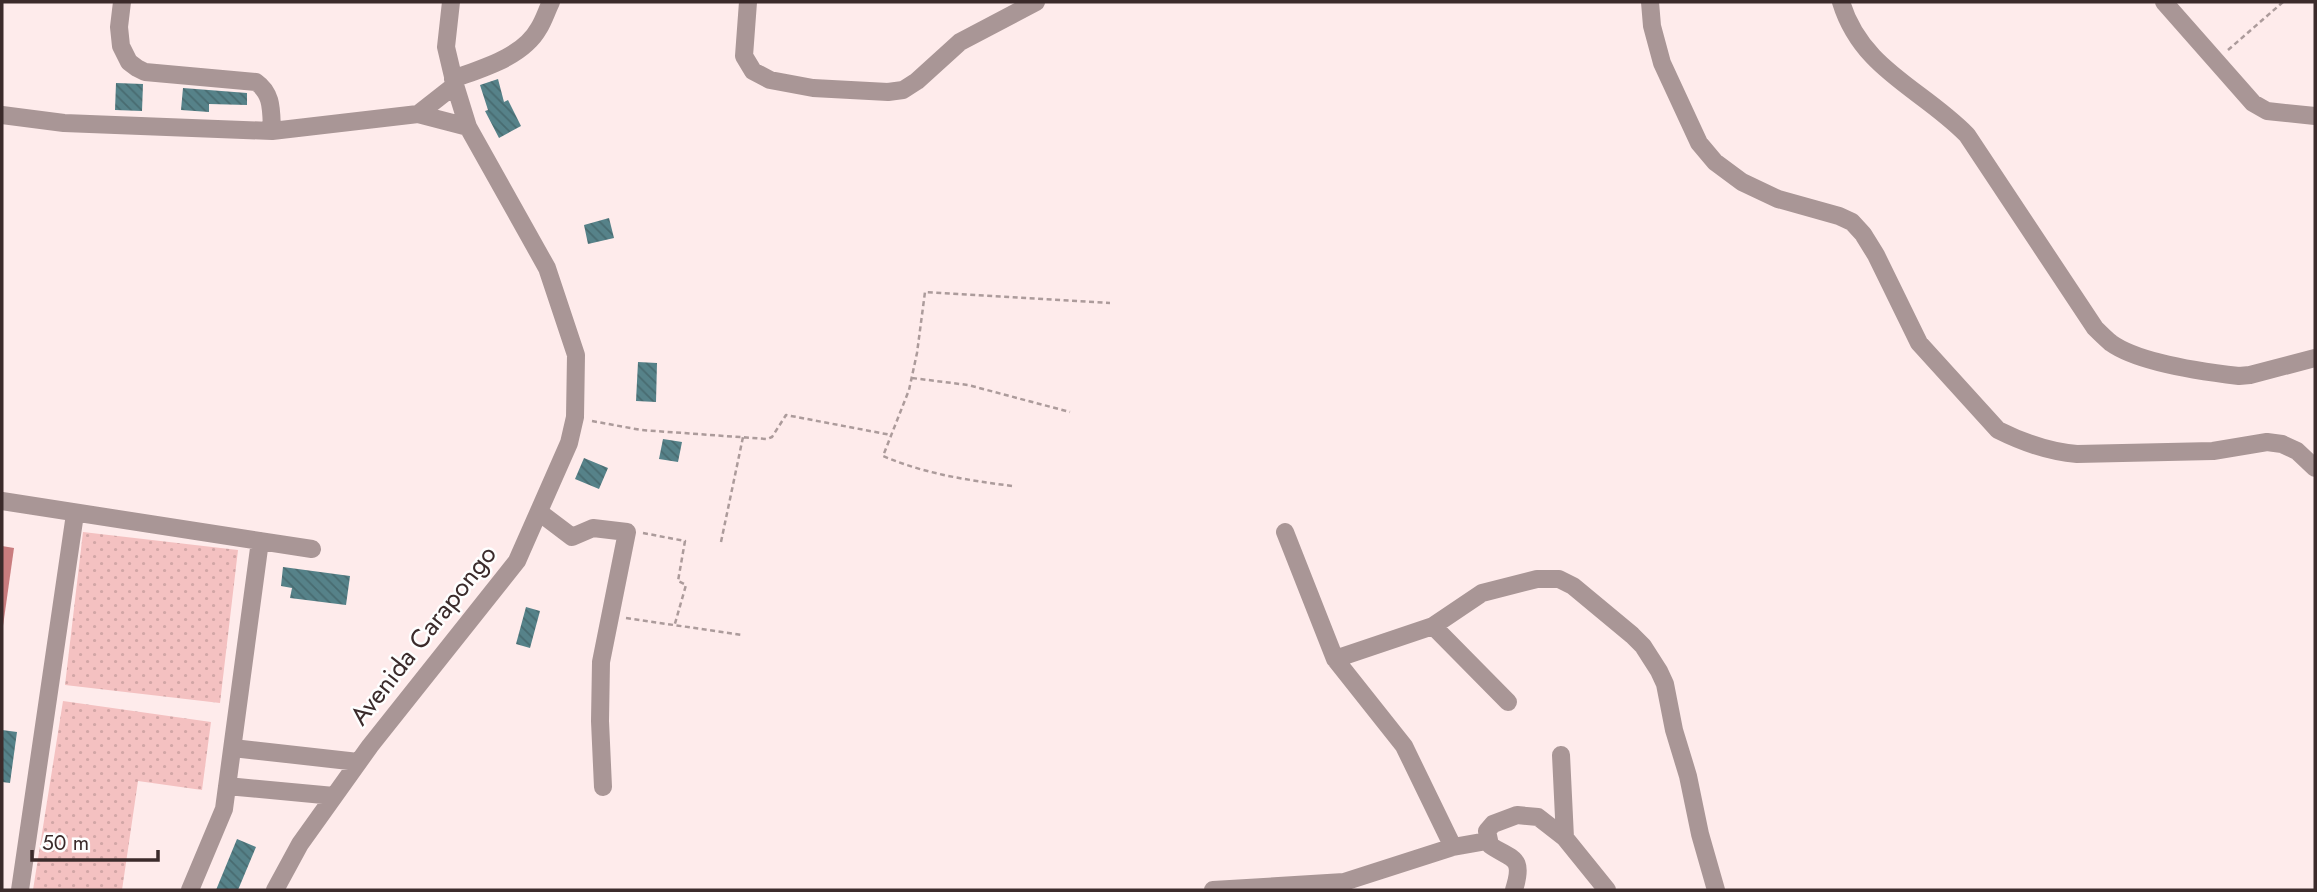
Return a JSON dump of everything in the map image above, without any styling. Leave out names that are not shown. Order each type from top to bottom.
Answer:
[{"type":"street","points":[[122,2],[119,27],[121,46],[130,62],[145,72],[256,82],[264,88],[270,99],[272,131]]},
{"type":"street","name":"Avenida Carapongo","points":[[275,890],[300,844],[358,762],[517,561],[569,443],[575,417],[576,355],[547,268],[468,127],[454,82],[446,47],[451,2]]},
{"type":"street","points":[[418,114],[454,82],[493,65],[524,46],[538,30],[551,2]]},
{"type":"street","points":[[748,2],[744,56],[753,71],[770,80],[813,88],[888,92],[903,90],[960,43],[1036,2]]},
{"type":"street","points":[[1650,2],[1652,26],[1662,63],[1692,133],[1699,143],[1715,162],[1742,182],[1778,200],[1852,222],[1876,255],[1919,343],[1998,430],[2026,441],[2077,454],[2213,451],[2267,442],[2282,444],[2297,451],[2315,468]]},
{"type":"street","points":[[1841,2],[1855,36],[1878,64],[1944,113],[1967,135],[2095,328],[2112,343],[2127,351],[2169,364],[2239,376],[2315,358]]},
{"type":"street","points":[[2164,2],[2253,103],[2267,111],[2315,116]]},
{"type":"street","points":[[2,115],[64,123],[272,131],[418,114],[468,127]]},
{"type":"street","points":[[2,501],[312,549]]},
{"type":"street","points":[[539,512],[572,537],[593,527],[627,532],[601,662],[603,787]]},
{"type":"street","points":[[20,890],[75,514]]},
{"type":"street","points":[[1285,532],[1335,659],[1404,746],[1453,847]]},
{"type":"street","points":[[190,890],[225,809],[260,541]]},
{"type":"street","points":[[1335,659],[1433,626],[1482,593],[1548,578],[1573,586],[1632,635],[1652,659],[1665,684],[1674,730],[1716,890]]},
{"type":"street","points":[[1433,626],[1508,702]]},
{"type":"street","points":[[233,748],[358,762]]},
{"type":"street","points":[[1561,755],[1565,838]]},
{"type":"street","points":[[227,786],[334,796]]},
{"type":"street","points":[[1514,890],[1518,873],[1513,859],[1504,851],[1493,848],[1488,841],[1487,831],[1493,824],[1524,814],[1544,820],[1565,838],[1607,890]]},
{"type":"street","points":[[1213,890],[1345,886],[1453,847],[1488,841]]},
{"type":"path","points":[[2222,55],[2283,2]]},
{"type":"path","points":[[1012,486],[942,476],[908,467],[883,456],[912,378],[925,292],[1110,303]]},
{"type":"path","points":[[912,378],[968,385],[1070,412]]},
{"type":"path","points":[[588,420],[641,430],[767,439],[772,437],[786,415],[891,435]]},
{"type":"path","points":[[721,542],[743,438]]},
{"type":"path","points":[[643,533],[685,541],[678,581],[687,585],[674,626]]},
{"type":"path","points":[[616,617],[742,635]]},
{"type":"shaded area","points":[[83,532],[238,550],[220,703],[65,685]]},
{"type":"shaded area","points":[[2,546],[14,548],[2,633]]},
{"type":"shaded area","points":[[63,701],[211,722],[202,790],[138,781],[122,890],[33,890]]},
{"type":"building","points":[[498,79],[504,102],[508,100],[521,126],[499,138],[485,111],[488,110],[480,85]]},
{"type":"building","points":[[116,83],[143,84],[142,111],[115,110]]},
{"type":"building","points":[[183,88],[247,93],[247,105],[209,104],[209,112],[181,110]]},
{"type":"building","points":[[609,218],[614,238],[588,244],[584,225]]},
{"type":"building","points":[[638,362],[657,363],[656,402],[636,401]]},
{"type":"building","points":[[663,439],[682,442],[678,462],[659,459]]},
{"type":"building","points":[[584,458],[608,468],[599,489],[575,479]]},
{"type":"building","points":[[283,567],[350,576],[346,605],[290,598],[292,588],[281,586]]},
{"type":"building","points":[[526,607],[540,611],[530,648],[516,644]]},
{"type":"building","points":[[2,730],[17,732],[10,783],[2,782]]},
{"type":"building","points":[[237,839],[256,847],[238,890],[216,890]]}]
